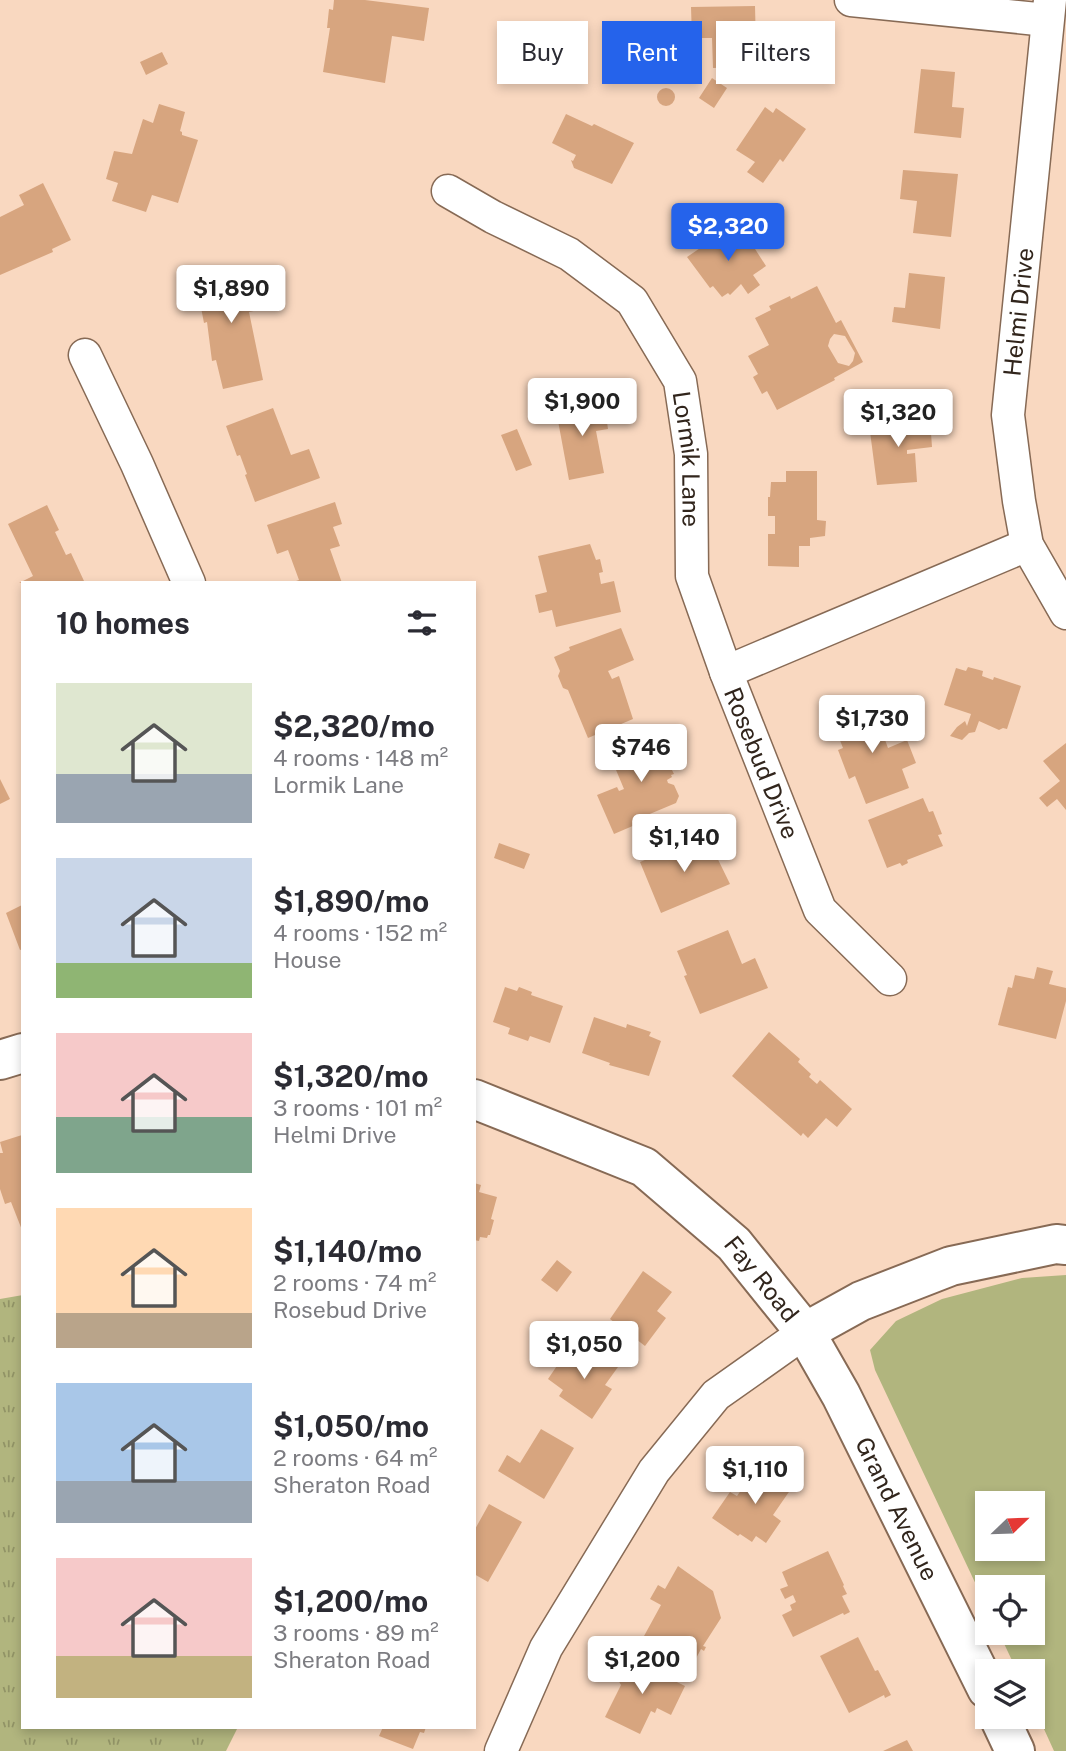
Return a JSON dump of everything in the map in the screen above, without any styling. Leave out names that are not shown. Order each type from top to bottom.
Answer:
[{"type":"street","points":[[851,0],[1049,10]]},
{"type":"street","name":"Helmi Drive","points":[[1049,10],[1008,415],[1027,545],[1066,613]]},
{"type":"street","name":"Lormik Lane","points":[[448,191],[493,217],[569,254],[632,301],[680,381],[691,454],[692,576],[726,672]]},
{"type":"street","points":[[85,355],[189,581]]},
{"type":"street","name":"Rosebud Drive","points":[[890,979],[820,910],[726,672],[1027,545]]},
{"type":"street","points":[[0,1060],[21,1054]]},
{"type":"street","name":"Fay Road","points":[[476,1100],[643,1167],[734,1244],[805,1332],[861,1301],[951,1266],[1056,1244],[1066,1245]]},
{"type":"street","points":[[501,1751],[546,1648],[654,1471],[716,1395],[805,1332]]},
{"type":"street","name":"Grand Avenue","points":[[805,1332],[841,1395],[975,1665]]},
{"type":"street","points":[[1005,1729],[1015,1751]]},
{"type":"green space","points":[[1066,1275],[1066,1751],[1054,1751],[1044,1729],[1045,1659],[1011,1659],[1005,1645],[1045,1645],[1045,1575],[975,1575],[975,1582],[875,1370],[870,1350],[896,1321],[942,1299],[1022,1278]]},
{"type":"green space","points":[[21,1295],[21,1729],[237,1729],[226,1751],[0,1751],[0,1299]]},
{"type":"building","points":[[334,0],[365,0],[429,8],[424,41],[392,36],[385,83],[323,72],[330,28],[327,28],[329,9],[333,10]]},
{"type":"building","points":[[755,6],[755,21],[716,21],[716,68],[713,68],[712,38],[702,38],[702,21],[691,21],[691,7]]},
{"type":"building","points":[[162,52],[168,64],[146,75],[140,62]]},
{"type":"building","points":[[921,69],[955,72],[952,107],[964,108],[961,138],[914,133]]},
{"type":"building","points":[[712,78],[716,84],[727,88],[714,108],[699,98]]},
{"type":"building","points":[[666,88],[672,91],[675,97],[672,103],[666,106],[660,103],[657,97],[660,91]]},
{"type":"building","points":[[159,104],[185,112],[180,131],[182,135],[198,140],[178,203],[152,195],[146,212],[112,201],[118,183],[106,179],[114,151],[132,154],[143,119],[153,123]]},
{"type":"building","points":[[765,107],[773,113],[776,108],[806,129],[783,162],[780,159],[763,183],[747,172],[755,162],[736,150]]},
{"type":"building","points":[[566,114],[634,143],[612,184],[574,168],[571,160],[573,161],[576,155],[552,143]]},
{"type":"building","points":[[903,170],[958,174],[951,237],[913,233],[917,201],[900,199]]},
{"type":"building","points":[[43,183],[71,240],[52,249],[53,252],[0,275],[0,217],[24,205],[19,195]]},
{"type":"building","points":[[734,225],[743,237],[746,235],[766,266],[753,275],[760,285],[748,294],[741,284],[730,295],[728,293],[722,297],[713,286],[710,288],[687,257]]},
{"type":"building","points":[[232,267],[233,274],[250,270],[259,310],[249,312],[263,380],[223,389],[216,360],[212,361],[207,322],[204,323],[196,282],[213,279],[211,271]]},
{"type":"building","points":[[909,273],[945,277],[940,329],[892,322],[894,307],[905,308]]},
{"type":"building","points":[[817,286],[836,323],[841,320],[863,362],[777,410],[767,391],[762,394],[753,377],[758,374],[748,356],[769,345],[755,318],[771,310],[769,306],[790,296],[791,299]],"holes":[[[834,334],[845,336],[855,353],[849,366],[838,363],[828,346]]]},
{"type":"building","points":[[604,401],[608,429],[596,431],[604,473],[569,480],[556,410]]},
{"type":"building","points":[[273,408],[291,455],[309,449],[320,478],[255,502],[240,455],[237,456],[226,426]]},
{"type":"building","points":[[930,419],[932,447],[907,450],[907,454],[915,453],[917,482],[877,485],[869,424]]},
{"type":"building","points":[[517,429],[532,465],[516,471],[501,435]]},
{"type":"building","points":[[786,471],[817,471],[817,520],[826,521],[825,536],[810,538],[810,546],[799,546],[799,567],[768,566],[768,534],[775,534],[775,516],[768,516],[768,497],[771,482],[786,482]]},
{"type":"building","points":[[335,502],[342,524],[333,527],[340,546],[330,549],[341,581],[296,581],[299,580],[288,550],[277,554],[267,525]]},
{"type":"building","points":[[47,505],[59,530],[55,532],[66,555],[71,553],[84,581],[23,581],[33,576],[8,524]]},
{"type":"building","points":[[590,544],[596,560],[600,559],[603,572],[599,573],[601,584],[614,581],[621,612],[556,627],[552,610],[539,613],[535,595],[547,592],[538,556]]},
{"type":"building","points":[[621,628],[634,660],[608,671],[612,679],[619,676],[633,719],[588,738],[568,690],[563,688],[554,657],[570,650],[569,647]]},
{"type":"building","points":[[968,667],[983,671],[982,676],[993,680],[994,677],[1021,686],[1007,729],[999,730],[979,721],[975,732],[969,733],[962,740],[950,736],[965,721],[967,726],[971,714],[944,705],[956,668],[966,671]]},
{"type":"building","points":[[872,704],[888,748],[907,740],[916,763],[902,769],[909,788],[866,804],[855,776],[849,779],[838,750],[843,748],[832,720]]},
{"type":"building","points":[[666,734],[677,760],[669,764],[674,774],[667,780],[674,785],[679,796],[676,803],[633,821],[635,825],[614,834],[597,795],[617,787],[619,791],[624,789],[611,758]]},
{"type":"building","points":[[1066,743],[1066,810],[1057,799],[1047,807],[1039,798],[1060,781],[1043,761]]},
{"type":"building","points":[[0,779],[10,799],[0,804]]},
{"type":"building","points":[[923,798],[929,812],[933,811],[942,834],[938,835],[943,846],[907,860],[908,863],[902,866],[900,863],[887,868],[868,820]]},
{"type":"building","points":[[706,835],[730,884],[661,913],[640,862]]},
{"type":"building","points":[[499,843],[530,854],[524,869],[494,858]]},
{"type":"building","points":[[21,906],[21,950],[20,950],[6,913]]},
{"type":"building","points":[[728,930],[742,964],[755,958],[768,988],[700,1014],[677,951]]},
{"type":"building","points":[[1037,967],[1053,971],[1049,984],[1066,988],[1066,1001],[1056,1039],[998,1025],[1008,987],[1012,988],[1015,975],[1034,979]]},
{"type":"building","points":[[505,987],[517,991],[519,987],[532,992],[531,995],[563,1006],[550,1043],[530,1036],[528,1041],[508,1034],[510,1028],[493,1022]]},
{"type":"building","points":[[594,1017],[626,1028],[627,1024],[651,1032],[649,1036],[661,1041],[649,1076],[609,1065],[610,1063],[582,1053]]},
{"type":"building","points":[[769,1032],[800,1059],[798,1062],[811,1074],[809,1077],[817,1084],[820,1080],[852,1109],[837,1127],[826,1118],[808,1138],[803,1133],[801,1136],[732,1076]]},
{"type":"building","points":[[21,1135],[21,1227],[11,1202],[5,1204],[0,1189],[0,1153],[3,1153],[0,1142]]},
{"type":"building","points":[[476,1184],[481,1185],[479,1192],[497,1197],[490,1235],[487,1238],[480,1237],[479,1241],[476,1240]]},
{"type":"building","points":[[557,1260],[572,1272],[557,1292],[541,1280]]},
{"type":"building","points":[[643,1271],[672,1292],[657,1311],[666,1318],[645,1346],[610,1319]]},
{"type":"building","points":[[590,1347],[618,1367],[605,1385],[612,1389],[592,1419],[559,1396],[563,1390],[548,1379],[565,1354],[579,1363]]},
{"type":"building","points":[[541,1429],[574,1448],[544,1499],[498,1471],[507,1455],[520,1463]]},
{"type":"building","points":[[760,1463],[793,1486],[773,1515],[781,1521],[766,1543],[756,1536],[752,1542],[740,1534],[738,1536],[712,1518],[730,1492],[737,1496]]},
{"type":"building","points":[[489,1504],[522,1522],[488,1582],[476,1575],[476,1527]]},
{"type":"building","points":[[828,1551],[844,1585],[847,1594],[842,1596],[850,1612],[793,1637],[782,1615],[792,1610],[790,1605],[796,1602],[793,1595],[785,1599],[780,1589],[788,1586],[782,1572]]},
{"type":"building","points":[[678,1566],[713,1591],[721,1618],[703,1646],[706,1647],[704,1651],[701,1649],[693,1664],[644,1636],[661,1605],[650,1599],[658,1585],[665,1589]]},
{"type":"building","points":[[858,1637],[891,1695],[885,1698],[884,1695],[849,1713],[820,1656]]},
{"type":"building","points":[[632,1656],[638,1659],[636,1662],[685,1686],[671,1715],[657,1708],[655,1713],[651,1711],[640,1734],[605,1717],[621,1685],[617,1678],[620,1670],[625,1672]]},
{"type":"building","points":[[382,1729],[425,1729],[424,1733],[420,1732],[413,1749],[379,1736]]},
{"type":"building","points":[[907,1740],[913,1751],[883,1751]]}]
